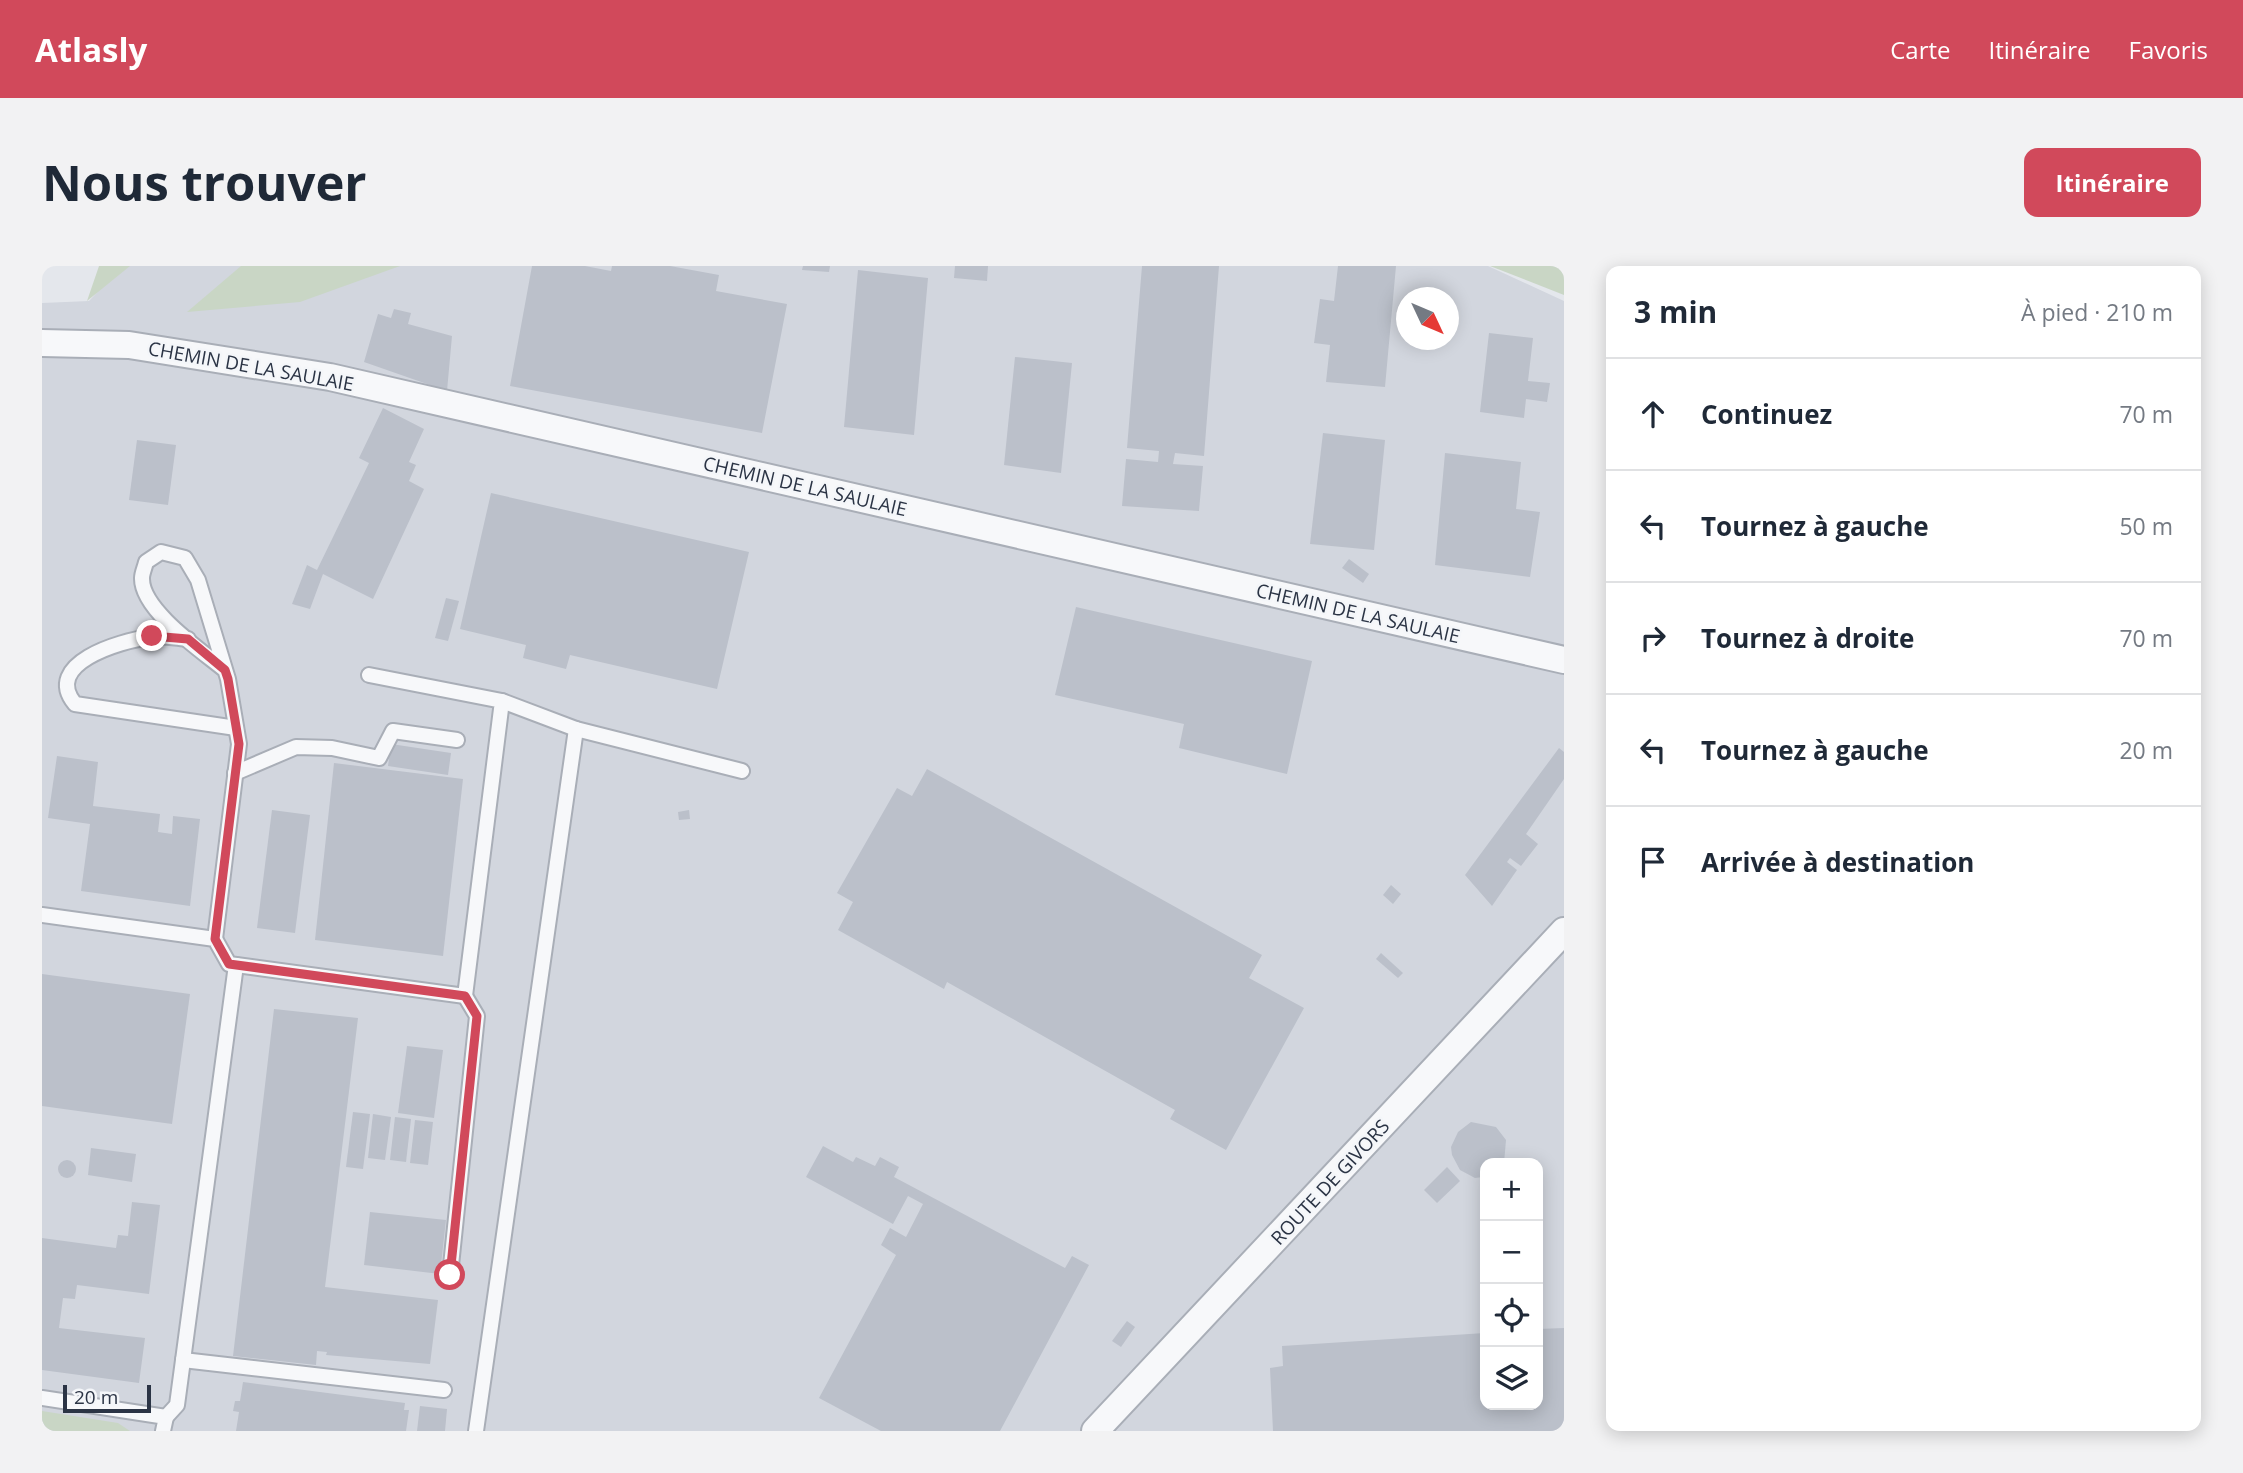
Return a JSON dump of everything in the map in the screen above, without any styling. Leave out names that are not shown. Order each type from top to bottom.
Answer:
[{"type":"street","name":"CHEMIN DE LA SAULAIE","points":[[42,343],[129,345],[330,377],[1564,660]]},
{"type":"street","name":"ROUTE DE GIVORS","points":[[1095,1431],[1564,931]]},
{"type":"lane","points":[[225,670],[150,603],[142,579],[146,562],[161,552],[185,558],[198,580],[225,670],[239,744],[215,939],[229,964],[465,996]]},
{"type":"lane","points":[[188,639],[152,636],[90,656],[68,668],[62,682],[65,694],[75,704],[236,728]]},
{"type":"lane","points":[[369,675],[502,701],[576,729],[743,771]]},
{"type":"lane","points":[[450,1275],[477,1016],[465,996],[502,701]]},
{"type":"lane","points":[[476,1431],[576,729]]},
{"type":"lane","points":[[235,773],[296,747],[332,748],[379,758],[393,731],[457,740]]},
{"type":"lane","points":[[42,915],[215,939]]},
{"type":"lane","points":[[42,1398],[164,1424],[177,1405],[236,965]]},
{"type":"lane","points":[[183,1360],[444,1390]]},
{"type":"shaded area","points":[[122,266],[1488,266],[1564,301],[1564,1431],[42,1431],[42,303],[89,301]]},
{"type":"green space","points":[[99,266],[130,266],[87,301]]},
{"type":"green space","points":[[241,266],[400,266],[300,302],[187,312]]},
{"type":"green space","points":[[1490,266],[1564,266],[1564,295]]},
{"type":"green space","points":[[42,1411],[118,1423],[130,1431],[42,1431]]},
{"type":"building","points":[[532,266],[585,266],[611,271],[612,266],[670,266],[719,275],[716,291],[787,304],[762,433],[510,386]]},
{"type":"building","points":[[803,266],[830,266],[829,272],[802,270]]},
{"type":"building","points":[[955,266],[988,266],[987,281],[954,278]]},
{"type":"building","points":[[1142,266],[1219,266],[1204,456],[1175,453],[1173,464],[1203,466],[1199,511],[1122,506],[1126,459],[1158,462],[1159,451],[1127,448]]},
{"type":"building","points":[[1338,266],[1396,266],[1385,387],[1326,382],[1330,345],[1314,343],[1320,299],[1334,301]]},
{"type":"building","points":[[858,270],[928,278],[914,435],[844,427]]},
{"type":"building","points":[[394,309],[411,313],[408,324],[452,336],[447,391],[364,362],[378,314],[391,318]]},
{"type":"building","points":[[1489,333],[1533,338],[1528,381],[1550,383],[1547,402],[1526,399],[1524,418],[1480,412]]},
{"type":"building","points":[[1015,357],[1072,363],[1061,473],[1004,465]]},
{"type":"building","points":[[383,408],[424,429],[409,462],[416,465],[409,481],[424,489],[373,599],[323,574],[310,609],[292,604],[307,565],[317,570],[369,463],[359,458]]},
{"type":"building","points":[[1323,433],[1385,440],[1374,550],[1310,544]]},
{"type":"building","points":[[137,440],[176,445],[168,505],[129,500]]},
{"type":"building","points":[[1445,453],[1521,462],[1516,509],[1540,512],[1530,577],[1435,565]]},
{"type":"building","points":[[491,493],[749,552],[717,689],[570,655],[566,669],[523,658],[526,645],[460,629]]},
{"type":"building","points":[[1349,559],[1369,574],[1363,583],[1342,568]]},
{"type":"building","points":[[446,598],[459,601],[448,641],[435,638]]},
{"type":"building","points":[[1076,607],[1312,661],[1287,774],[1179,748],[1184,724],[1055,695]]},
{"type":"building","points":[[391,744],[451,753],[448,775],[388,766]]},
{"type":"building","points":[[1559,748],[1564,752],[1564,779],[1526,834],[1538,844],[1521,866],[1510,858],[1507,862],[1517,870],[1492,906],[1465,875]]},
{"type":"building","points":[[57,756],[98,762],[93,806],[160,814],[158,832],[172,834],[173,816],[200,819],[190,906],[81,891],[90,824],[48,818]]},
{"type":"building","points":[[334,763],[463,779],[443,956],[315,940]]},
{"type":"building","points":[[927,769],[1262,955],[1249,978],[1304,1008],[1226,1150],[1170,1119],[1175,1110],[947,982],[944,989],[838,930],[853,902],[837,893],[897,788],[912,796]]},
{"type":"building","points":[[272,810],[310,815],[295,933],[257,928]]},
{"type":"building","points":[[689,810],[690,819],[679,820],[678,812]]},
{"type":"building","points":[[1391,885],[1401,894],[1393,904],[1383,895]]},
{"type":"building","points":[[1381,953],[1403,973],[1398,978],[1376,959]]},
{"type":"building","points":[[42,974],[190,994],[172,1124],[42,1106]]},
{"type":"building","points":[[274,1009],[358,1018],[325,1287],[438,1300],[430,1364],[326,1355],[327,1352],[317,1351],[316,1365],[233,1356]]},
{"type":"building","points":[[407,1046],[443,1050],[434,1118],[398,1113]]},
{"type":"building","points":[[353,1112],[370,1114],[363,1169],[346,1167]]},
{"type":"building","points":[[373,1114],[391,1117],[385,1160],[368,1158]]},
{"type":"building","points":[[395,1117],[411,1119],[406,1162],[390,1160]]},
{"type":"building","points":[[415,1120],[433,1122],[428,1165],[410,1163]]},
{"type":"building","points":[[1471,1122],[1496,1127],[1506,1140],[1504,1158],[1480,1158],[1480,1177],[1475,1178],[1460,1170],[1451,1147],[1458,1132]]},
{"type":"building","points":[[823,1146],[853,1162],[856,1157],[875,1166],[880,1157],[899,1167],[894,1177],[1065,1268],[1072,1256],[1089,1265],[1000,1431],[881,1431],[819,1398],[896,1255],[881,1245],[890,1228],[906,1237],[923,1204],[908,1196],[893,1224],[806,1177]]},
{"type":"building","points":[[91,1148],[136,1154],[132,1182],[88,1175]]},
{"type":"building","points":[[67,1160],[73,1163],[76,1169],[73,1175],[67,1178],[61,1175],[58,1169],[61,1163]]},
{"type":"building","points":[[1447,1167],[1460,1181],[1437,1203],[1424,1190]]},
{"type":"building","points":[[132,1202],[160,1205],[149,1294],[77,1285],[75,1299],[63,1298],[59,1328],[145,1338],[139,1383],[42,1370],[42,1238],[116,1248],[118,1235],[128,1236]]},
{"type":"building","points":[[370,1212],[446,1220],[440,1274],[364,1265]]},
{"type":"building","points":[[1127,1321],[1135,1327],[1121,1347],[1112,1341]]},
{"type":"building","points":[[1564,1328],[1564,1431],[1273,1431],[1270,1368],[1283,1366],[1282,1346],[1480,1333],[1480,1410],[1543,1410],[1543,1329]]},
{"type":"building","points":[[243,1382],[405,1403],[404,1410],[409,1410],[406,1431],[236,1431],[239,1412],[233,1411],[235,1401],[240,1401]]},
{"type":"building","points":[[420,1406],[447,1409],[445,1431],[417,1431]]},
{"type":"route","points":[[152,636],[188,639],[225,670],[228,679],[239,744],[215,939],[229,964],[465,996],[477,1016],[450,1275]]}]
